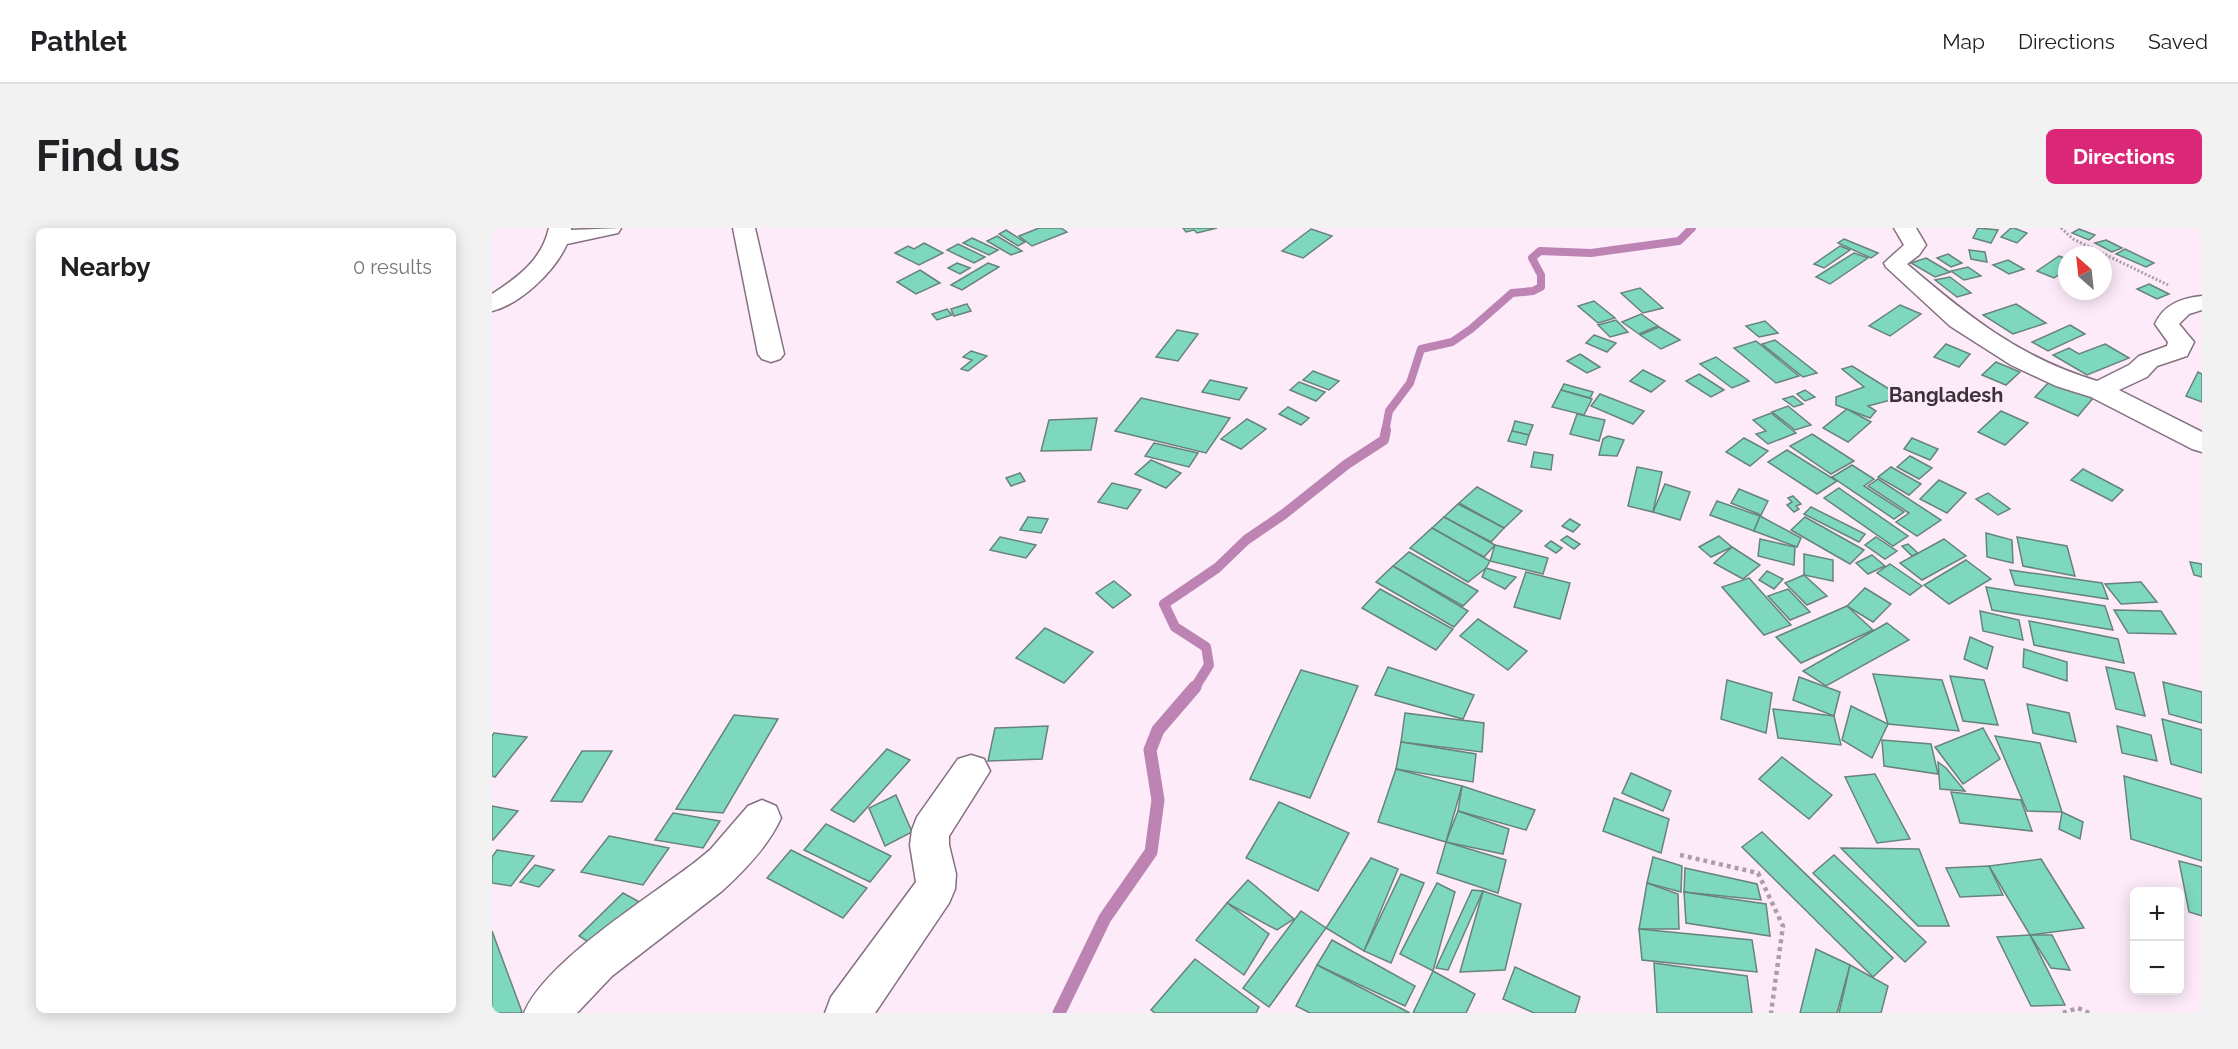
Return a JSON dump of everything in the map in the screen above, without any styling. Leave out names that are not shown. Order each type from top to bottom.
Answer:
[{"type":"street","points":[[492,304],[533,275],[553,251],[559,233],[610,228]]},
{"type":"street","points":[[744,228],[771,354]]},
{"type":"street","points":[[1905,228],[1915,245],[1895,263],[1946,311],[2020,360],[2065,380],[2100,391],[2202,443]]},
{"type":"street","points":[[2100,391],[2138,371],[2148,361],[2178,351],[2181,342],[2169,328],[2168,321],[2176,311],[2198,303]]},
{"type":"street","points":[[847,1013],[935,889],[937,876],[928,840],[931,830],[971,771]]},
{"type":"street","points":[[546,1013],[597,961],[724,863],[762,818]]},
{"type":"path","points":[[2061,228],[2065,234],[2081,243],[2177,289],[2198,303]]},
{"type":"path","points":[[1680,855],[1758,873],[1783,926],[1771,1013]]},
{"type":"path","points":[[2063,1013],[2078,1008],[2089,1013]]},
{"type":"building","points":[[1039,228],[1061,228],[1067,232],[1032,246],[1019,236]]},
{"type":"building","points":[[1183,228],[1217,228],[1197,233],[1194,230],[1186,232]]},
{"type":"building","points":[[1978,228],[1998,230],[1991,243],[1973,238]]},
{"type":"building","points":[[2011,228],[2027,233],[2017,243],[2001,237]]},
{"type":"building","points":[[1311,229],[1332,236],[1303,258],[1282,251]]},
{"type":"building","points":[[2079,229],[2095,235],[2089,240],[2072,233]]},
{"type":"building","points":[[1006,230],[1025,242],[1018,246],[999,234]]},
{"type":"building","points":[[997,236],[1022,251],[1011,255],[987,241]]},
{"type":"building","points":[[972,238],[998,250],[989,255],[963,243]]},
{"type":"building","points":[[1844,239],[1878,253],[1871,258],[1838,243]]},
{"type":"building","points":[[2106,240],[2122,248],[2112,252],[2112,246],[2101,246],[2095,243]]},
{"type":"building","points":[[924,243],[943,253],[919,265],[895,253],[908,246],[914,249]]},
{"type":"building","points":[[958,244],[985,257],[974,263],[947,250]]},
{"type":"building","points":[[1840,246],[1850,250],[1824,268],[1814,264]]},
{"type":"building","points":[[2125,249],[2154,263],[2146,267],[2116,254]]},
{"type":"building","points":[[1969,250],[1985,252],[1987,262],[1971,259]]},
{"type":"building","points":[[1854,253],[1868,258],[1830,284],[1816,277]]},
{"type":"building","points":[[1948,254],[1962,263],[1951,267],[1937,258]]},
{"type":"building","points":[[2058,257],[2058,275],[2054,278],[2037,271]]},
{"type":"building","points":[[1926,258],[1950,272],[1935,277],[1911,263]]},
{"type":"building","points":[[2008,260],[2024,269],[2009,274],[1993,265]]},
{"type":"building","points":[[957,263],[970,268],[960,274],[948,268]]},
{"type":"building","points":[[988,263],[999,267],[962,290],[951,285]]},
{"type":"building","points":[[1968,267],[1981,276],[1964,280],[1951,271]]},
{"type":"building","points":[[920,270],[940,283],[916,294],[897,282]]},
{"type":"building","points":[[1950,277],[1971,293],[1957,297],[1935,280]]},
{"type":"building","points":[[2149,284],[2169,294],[2157,299],[2137,289]]},
{"type":"building","points":[[1640,288],[1663,308],[1643,313],[1621,293]]},
{"type":"building","points":[[1594,301],[1615,318],[1598,323],[1578,306]]},
{"type":"building","points":[[967,304],[971,311],[954,316],[951,309]]},
{"type":"building","points":[[2016,304],[2046,323],[2013,334],[1983,315]]},
{"type":"building","points":[[1900,305],[1921,314],[1890,336],[1869,326]]},
{"type":"building","points":[[947,309],[952,315],[937,320],[932,314]]},
{"type":"building","points":[[1641,314],[1658,326],[1639,334],[1622,322]]},
{"type":"building","points":[[1616,320],[1628,332],[1610,337],[1598,325]]},
{"type":"building","points":[[1765,321],[1778,333],[1759,337],[1746,326]]},
{"type":"building","points":[[2070,325],[2085,334],[2048,351],[2032,342]]},
{"type":"building","points":[[1659,327],[1680,340],[1661,349],[1640,335]]},
{"type":"building","points":[[1177,330],[1198,334],[1178,361],[1156,357]]},
{"type":"building","points":[[1594,335],[1616,343],[1607,352],[1586,343]]},
{"type":"building","points":[[1775,340],[1817,373],[1803,377],[1762,344]]},
{"type":"building","points":[[1756,341],[1799,376],[1776,383],[1734,348]]},
{"type":"building","points":[[1946,344],[1970,354],[1959,367],[1934,357]]},
{"type":"building","points":[[2105,344],[2129,358],[2087,375],[2053,355],[2069,348],[2079,354]]},
{"type":"building","points":[[971,351],[987,356],[968,371],[961,369],[972,360],[963,357]]},
{"type":"building","points":[[1580,354],[1600,367],[1587,373],[1567,361]]},
{"type":"building","points":[[1716,357],[1749,381],[1732,388],[1700,364]]},
{"type":"building","points":[[1996,362],[2020,372],[2006,385],[1982,375]]},
{"type":"building","points":[[1852,366],[1902,397],[1868,406],[1876,411],[1870,418],[1836,405],[1836,397],[1864,387],[1842,369]]},
{"type":"building","points":[[1643,370],[1665,381],[1651,392],[1630,381]]},
{"type":"building","points":[[1313,371],[1339,381],[1329,390],[1303,380]]},
{"type":"building","points":[[2198,372],[2202,374],[2202,402],[2186,396]]},
{"type":"building","points":[[1699,374],[1724,390],[1711,397],[1686,381]]},
{"type":"building","points":[[2052,379],[2094,397],[2078,416],[2035,397]]},
{"type":"building","points":[[1210,380],[1247,388],[1239,400],[1202,392]]},
{"type":"building","points":[[1299,382],[1325,392],[1316,401],[1290,390]]},
{"type":"building","points":[[1564,384],[1593,392],[1590,398],[1561,390]]},
{"type":"building","points":[[1561,390],[1592,399],[1584,415],[1552,407]]},
{"type":"building","points":[[1805,390],[1815,397],[1805,401],[1797,394]]},
{"type":"building","points":[[1600,394],[1644,411],[1633,424],[1591,406]]},
{"type":"building","points":[[1793,396],[1803,404],[1794,407],[1783,399]]},
{"type":"building","points":[[1141,398],[1230,418],[1206,453],[1115,431]]},
{"type":"building","points":[[1788,406],[1811,425],[1795,430],[1772,412]]},
{"type":"building","points":[[1288,407],[1309,418],[1301,425],[1279,414]]},
{"type":"building","points":[[1847,409],[1871,422],[1848,442],[1823,428]]},
{"type":"building","points":[[2001,411],[2028,423],[2005,445],[1978,432]]},
{"type":"building","points":[[1771,413],[1796,433],[1768,444],[1756,434],[1766,431],[1753,420]]},
{"type":"building","points":[[1577,414],[1605,420],[1599,441],[1570,434]]},
{"type":"building","points":[[1097,418],[1091,450],[1041,451],[1049,420]]},
{"type":"building","points":[[1247,419],[1266,429],[1241,449],[1221,439]]},
{"type":"building","points":[[1515,421],[1533,425],[1529,435],[1512,431]]},
{"type":"building","points":[[1512,431],[1529,435],[1526,445],[1508,441]]},
{"type":"building","points":[[1812,434],[1854,461],[1831,474],[1790,446]]},
{"type":"building","points":[[1608,436],[1624,440],[1617,456],[1599,455],[1603,439]]},
{"type":"building","points":[[1744,438],[1768,451],[1750,466],[1726,452]]},
{"type":"building","points":[[1912,438],[1938,449],[1930,460],[1904,449]]},
{"type":"building","points":[[1154,443],[1198,453],[1189,467],[1145,456]]},
{"type":"building","points":[[1787,450],[1837,481],[1817,494],[1768,462]]},
{"type":"building","points":[[1534,452],[1553,455],[1551,470],[1531,467]]},
{"type":"building","points":[[1910,456],[1932,468],[1919,479],[1897,467]]},
{"type":"building","points":[[1151,460],[1181,473],[1166,488],[1135,474]]},
{"type":"building","points":[[1852,465],[1874,479],[1864,486],[1904,512],[1894,519],[1832,477]]},
{"type":"building","points":[[1637,467],[1662,472],[1653,512],[1628,506]]},
{"type":"building","points":[[1891,467],[1921,484],[1909,495],[1878,477]]},
{"type":"building","points":[[2083,469],[2123,490],[2112,501],[2071,480]]},
{"type":"building","points":[[1020,473],[1025,481],[1011,486],[1006,478]]},
{"type":"building","points":[[1878,479],[1941,520],[1917,536],[1896,522],[1909,513],[1868,486]]},
{"type":"building","points":[[1939,480],[1966,493],[1947,513],[1920,499]]},
{"type":"building","points":[[1112,483],[1141,490],[1127,509],[1098,502]]},
{"type":"building","points":[[1665,484],[1690,492],[1680,520],[1653,512]]},
{"type":"building","points":[[1477,487],[1522,511],[1504,528],[1459,503]]},
{"type":"building","points":[[1839,488],[1908,536],[1893,546],[1824,498]]},
{"type":"building","points":[[1739,489],[1768,501],[1761,515],[1731,503]]},
{"type":"building","points":[[1988,493],[2010,509],[1998,515],[1976,499]]},
{"type":"building","points":[[1793,496],[1801,504],[1796,506],[1799,509],[1794,512],[1787,505],[1792,502],[1788,498]]},
{"type":"building","points":[[1717,501],[1760,516],[1754,531],[1710,515]]},
{"type":"building","points":[[1458,504],[1504,528],[1491,542],[1444,517]]},
{"type":"building","points":[[1811,507],[1865,534],[1859,542],[1804,514]]},
{"type":"building","points":[[1760,516],[1801,538],[1797,547],[1754,531]]},
{"type":"building","points":[[1028,517],[1048,519],[1041,533],[1020,530]]},
{"type":"building","points":[[1444,517],[1495,545],[1484,557],[1432,528]]},
{"type":"building","points":[[1805,517],[1864,550],[1850,564],[1791,530]]},
{"type":"building","points":[[1570,519],[1580,525],[1573,532],[1562,526]]},
{"type":"building","points":[[1432,528],[1490,561],[1486,568],[1468,582],[1410,548]]},
{"type":"building","points":[[1986,533],[2012,540],[2013,563],[1987,557]]},
{"type":"building","points":[[1567,536],[1580,544],[1574,549],[1561,540]]},
{"type":"building","points":[[1719,536],[1732,547],[1711,557],[1699,547]]},
{"type":"building","points":[[1000,537],[1036,545],[1026,558],[990,550]]},
{"type":"building","points":[[1876,537],[1897,551],[1885,559],[1865,545]]},
{"type":"building","points":[[2017,537],[2067,546],[2075,576],[2023,566]]},
{"type":"building","points":[[1760,539],[1795,547],[1794,565],[1758,556]]},
{"type":"building","points":[[1944,539],[1966,556],[1922,580],[1900,563]]},
{"type":"building","points":[[1551,541],[1562,548],[1556,553],[1545,546]]},
{"type":"building","points":[[1908,544],[1918,553],[1912,556],[1902,546]]},
{"type":"building","points":[[1495,545],[1548,558],[1543,574],[1490,561]]},
{"type":"building","points":[[1732,547],[1760,565],[1743,579],[1714,563]]},
{"type":"building","points":[[1409,552],[1478,591],[1463,606],[1393,566]]},
{"type":"building","points":[[1804,554],[1833,560],[1833,581],[1804,575]]},
{"type":"building","points":[[1872,555],[1885,566],[1868,574],[1856,563]]},
{"type":"building","points":[[1966,560],[1991,579],[1949,604],[1924,585]]},
{"type":"building","points":[[2190,562],[2202,564],[2202,577],[2194,575]]},
{"type":"building","points":[[1890,564],[1922,586],[1910,595],[1877,573]]},
{"type":"building","points":[[1393,566],[1468,611],[1454,627],[1376,582]]},
{"type":"building","points":[[1486,568],[1516,577],[1505,589],[1482,577]]},
{"type":"building","points":[[2010,570],[2102,583],[2108,599],[2015,585]]},
{"type":"building","points":[[1767,571],[1783,579],[1774,589],[1759,580]]},
{"type":"building","points":[[1526,572],[1570,583],[1560,619],[1514,607]]},
{"type":"building","points":[[1804,575],[1827,596],[1807,605],[1785,583]]},
{"type":"building","points":[[1749,578],[1791,625],[1764,635],[1722,587]]},
{"type":"building","points":[[1114,581],[1131,595],[1113,608],[1096,593]]},
{"type":"building","points":[[2141,582],[2157,602],[2121,604],[2105,584]]},
{"type":"building","points":[[1986,587],[2105,606],[2113,630],[1992,610]]},
{"type":"building","points":[[1865,588],[1891,604],[1873,622],[1847,606]]},
{"type":"building","points":[[1380,589],[1453,629],[1436,650],[1362,608]]},
{"type":"building","points":[[1788,589],[1810,612],[1790,620],[1768,596]]},
{"type":"building","points":[[1847,606],[1873,630],[1801,663],[1776,637]]},
{"type":"building","points":[[2114,610],[2161,611],[2176,634],[2128,633]]},
{"type":"building","points":[[1980,611],[2019,620],[2023,640],[1983,631]]},
{"type":"building","points":[[1478,619],[1527,651],[1508,670],[1460,636]]},
{"type":"building","points":[[2029,621],[2118,639],[2124,663],[2034,645]]},
{"type":"building","points":[[1887,623],[1909,640],[1826,686],[1803,671]]},
{"type":"building","points":[[1045,628],[1093,652],[1064,683],[1016,658]]},
{"type":"building","points":[[1970,637],[1993,647],[1987,669],[1964,659]]},
{"type":"building","points":[[2024,649],[2067,662],[2067,681],[2023,667]]},
{"type":"building","points":[[1388,667],[1474,695],[1463,719],[1375,695]]},
{"type":"building","points":[[2106,667],[2134,673],[2145,716],[2116,709]]},
{"type":"building","points":[[1301,670],[1358,686],[1310,798],[1250,779]]},
{"type":"building","points":[[1873,674],[1942,680],[1959,731],[1888,724]]},
{"type":"building","points":[[1950,676],[1984,680],[1998,725],[1963,721]]},
{"type":"building","points":[[1799,677],[1840,692],[1834,716],[1793,700]]},
{"type":"building","points":[[1727,680],[1772,693],[1766,733],[1721,719]]},
{"type":"building","points":[[2163,682],[2202,692],[2202,723],[2169,714]]},
{"type":"building","points":[[2027,704],[2069,713],[2076,742],[2033,733]]},
{"type":"building","points":[[1851,706],[1888,724],[1872,758],[1842,740]]},
{"type":"building","points":[[1773,709],[1834,716],[1841,745],[1778,738]]},
{"type":"building","points":[[1405,713],[1484,723],[1482,752],[1401,742]]},
{"type":"building","points":[[734,715],[778,719],[723,813],[676,809]]},
{"type":"building","points":[[2162,719],[2202,730],[2202,773],[2171,764]]},
{"type":"building","points":[[1048,726],[1042,759],[988,761],[995,728]]},
{"type":"building","points":[[2117,726],[2151,735],[2157,761],[2122,753]]},
{"type":"building","points":[[1983,728],[2000,759],[1963,784],[1935,747]]},
{"type":"building","points":[[494,733],[527,737],[495,777],[492,776],[492,736]]},
{"type":"building","points":[[1995,736],[2040,743],[2062,812],[2027,811]]},
{"type":"building","points":[[1882,740],[1931,744],[1938,774],[1884,766]]},
{"type":"building","points":[[1401,742],[1476,754],[1473,782],[1396,769]]},
{"type":"building","points":[[887,749],[910,760],[854,822],[831,810]]},
{"type":"building","points":[[582,751],[612,751],[582,802],[551,801]]},
{"type":"building","points":[[1782,757],[1832,795],[1809,819],[1759,779]]},
{"type":"building","points":[[1938,762],[1946,768],[1965,791],[1940,789]]},
{"type":"building","points":[[1396,769],[1462,786],[1446,842],[1378,822]]},
{"type":"building","points":[[1631,773],[1671,791],[1663,811],[1622,793]]},
{"type":"building","points":[[1875,774],[1910,839],[1877,843],[1845,777]]},
{"type":"building","points":[[2124,776],[2202,799],[2202,861],[2131,839]]},
{"type":"building","points":[[1462,786],[1535,810],[1526,830],[1458,811]]},
{"type":"building","points":[[1951,792],[2021,800],[2032,831],[1960,823]]},
{"type":"building","points":[[896,795],[912,832],[885,846],[869,808]]},
{"type":"building","points":[[1614,798],[1669,819],[1661,853],[1603,831]]},
{"type":"building","points":[[1279,802],[1349,833],[1318,891],[1246,858]]},
{"type":"building","points":[[492,806],[518,811],[493,840],[492,840]]},
{"type":"building","points":[[1458,811],[1509,829],[1503,854],[1446,842]]},
{"type":"building","points":[[2062,812],[2083,822],[2080,839],[2059,829]]},
{"type":"building","points":[[673,813],[720,821],[703,848],[655,840]]},
{"type":"building","points":[[826,824],[891,856],[870,882],[804,850]]},
{"type":"building","points":[[1762,832],[1893,958],[1873,977],[1742,847]]},
{"type":"building","points":[[609,836],[669,848],[643,885],[581,872]]},
{"type":"building","points":[[1446,842],[1506,860],[1498,893],[1437,873]]},
{"type":"building","points":[[1841,848],[1919,849],[1949,926],[1918,926]]},
{"type":"building","points":[[497,850],[534,856],[511,886],[492,883],[492,857]]},
{"type":"building","points":[[791,850],[867,888],[843,918],[767,878]]},
{"type":"building","points":[[1834,855],[1926,942],[1905,962],[1813,873]]},
{"type":"building","points":[[1653,857],[1682,866],[1681,892],[1647,883]]},
{"type":"building","points":[[1371,858],[1398,869],[1364,951],[1326,928]]},
{"type":"building","points":[[2041,859],[2084,928],[2030,935],[1989,866]]},
{"type":"building","points":[[2179,861],[2202,867],[2202,916],[2189,912]]},
{"type":"building","points":[[535,865],[554,870],[539,887],[520,882]]},
{"type":"building","points":[[1989,866],[2003,895],[1960,897],[1946,868]]},
{"type":"building","points":[[1685,868],[1757,884],[1761,900],[1684,892]]},
{"type":"building","points":[[1401,874],[1424,883],[1391,963],[1364,951]]},
{"type":"building","points":[[1248,880],[1294,919],[1277,930],[1227,903]]},
{"type":"building","points":[[1437,883],[1455,892],[1433,971],[1400,954]]},
{"type":"building","points":[[1647,883],[1678,894],[1679,929],[1639,929]]},
{"type":"building","points":[[1472,890],[1483,891],[1448,970],[1436,968]]},
{"type":"building","points":[[1483,891],[1521,904],[1505,970],[1460,972]]},
{"type":"building","points":[[1684,892],[1766,904],[1770,936],[1686,923]]},
{"type":"building","points":[[623,893],[643,904],[599,949],[579,936]]},
{"type":"building","points":[[1227,903],[1269,934],[1244,975],[1196,940]]},
{"type":"building","points":[[1301,911],[1326,928],[1269,1007],[1243,988]]},
{"type":"building","points":[[1639,929],[1752,940],[1757,972],[1642,960]]},
{"type":"building","points":[[492,931],[522,1012],[520,1013],[492,1013]]},
{"type":"building","points":[[2030,935],[2052,935],[2070,970],[2051,968]]},
{"type":"building","points":[[2030,935],[2065,1005],[2031,1006],[1997,937]]},
{"type":"building","points":[[1332,940],[1415,986],[1405,1006],[1317,965]]},
{"type":"building","points":[[1816,949],[1850,965],[1837,1013],[1800,1013]]},
{"type":"building","points":[[1195,959],[1259,1007],[1256,1013],[1155,1013],[1151,1010]]},
{"type":"building","points":[[1654,963],[1747,976],[1752,1013],[1657,1013]]},
{"type":"building","points":[[1317,965],[1410,1013],[1310,1013],[1296,1006]]},
{"type":"building","points":[[1850,965],[1888,986],[1881,1013],[1839,1013]]},
{"type":"building","points":[[1515,967],[1580,997],[1575,1013],[1534,1013],[1503,999]]},
{"type":"building","points":[[1433,971],[1475,994],[1466,1013],[1413,1013]]},
{"type":"waterway","points":[[1385,432],[1389,411],[1410,383],[1421,349],[1452,342],[1471,329],[1512,293],[1533,291],[1541,287],[1541,275],[1532,258],[1540,251],[1591,253],[1679,241],[1692,228]]},
{"type":"waterway","points":[[1194,689],[1209,665],[1206,647],[1175,627],[1164,604],[1217,568],[1246,540],[1284,514],[1347,464],[1384,440],[1386,430]]},
{"type":"waterway","points":[[1059,1013],[1105,918],[1151,852],[1158,800],[1150,750],[1158,730],[1195,687]]},
{"type":"district","name":"Bangladesh","points":[[1946,395]]}]
